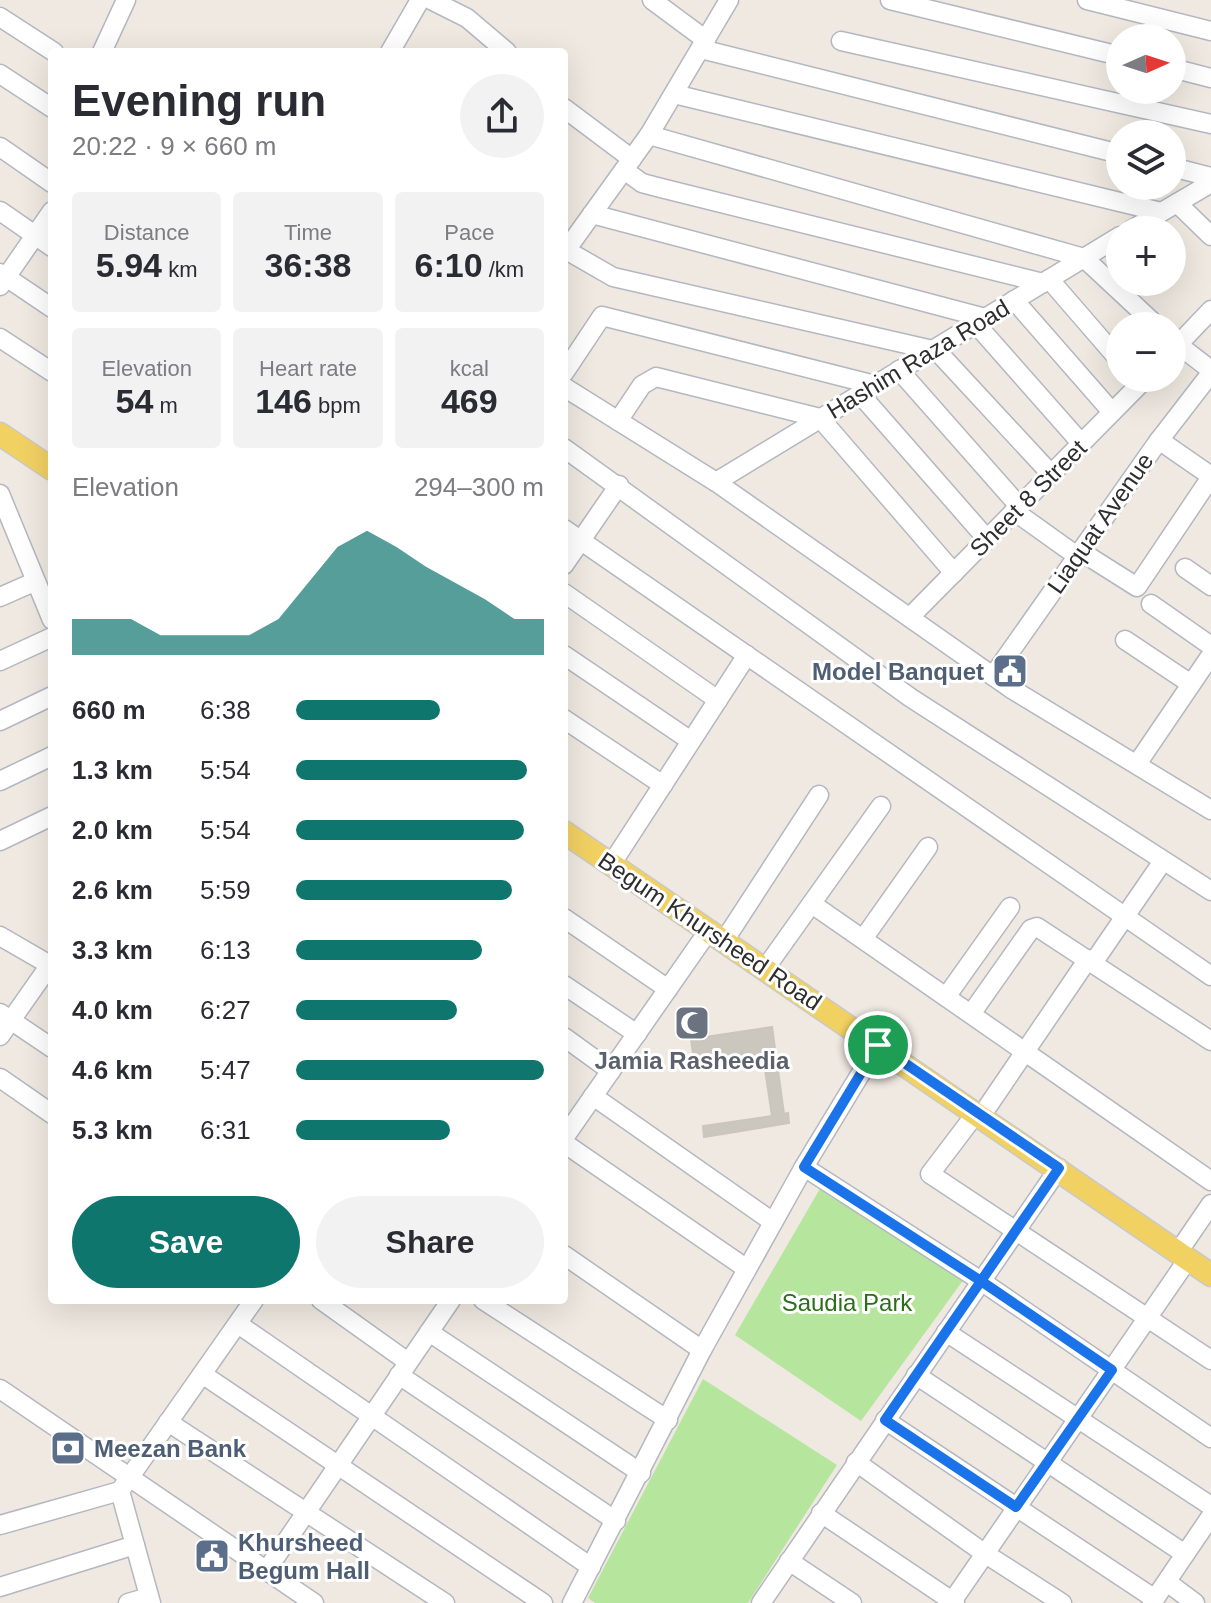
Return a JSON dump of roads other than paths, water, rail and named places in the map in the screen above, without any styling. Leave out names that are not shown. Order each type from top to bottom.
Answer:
[{"type":"main road","points":[[0,434],[48,466]]},
{"type":"main road","points":[[0,448],[48,480]]},
{"type":"main road","name":"Begum Khursheed Road","points":[[568,835],[618,854],[721,934],[772,959],[982,1109],[1195,1254],[1211,1275]]},
{"type":"main road","name":"Begum Khursheed Road","points":[[568,835],[721,934],[878,1045],[982,1109],[1059,1168],[1195,1254]]},
{"type":"street","points":[[392,48],[420,0]]},
{"type":"street","points":[[431,0],[467,18],[502,48]]},
{"type":"street","points":[[652,0],[703,45],[1106,150]]},
{"type":"street","points":[[568,248],[649,135],[729,0]]},
{"type":"street","points":[[890,0],[1106,53]]},
{"type":"street","points":[[1087,0],[1211,31]]},
{"type":"street","points":[[103,48],[119,3]]},
{"type":"street","points":[[0,17],[48,48]]},
{"type":"street","points":[[841,41],[1211,124]]},
{"type":"street","points":[[1186,72],[1211,78]]},
{"type":"street","points":[[0,74],[48,105]]},
{"type":"street","points":[[674,94],[1169,207],[1211,236]]},
{"type":"street","points":[[568,112],[628,164],[642,183],[1046,281],[1106,346]]},
{"type":"street","points":[[649,135],[1084,258],[1142,312]]},
{"type":"street","points":[[0,147],[48,180]]},
{"type":"street","points":[[1186,172],[1211,180]]},
{"type":"street","points":[[1154,216],[1211,180]]},
{"type":"street","points":[[0,211],[48,244]]},
{"type":"street","points":[[592,214],[980,321],[1081,443]]},
{"type":"street","points":[[48,216],[2,279],[48,306]]},
{"type":"street","name":"Hashim Raza Road","points":[[716,482],[899,370],[937,351],[980,321],[1106,245]]},
{"type":"street","points":[[568,254],[613,277],[937,351],[1051,474]]},
{"type":"street","points":[[1014,300],[1112,412]]},
{"type":"street","points":[[1186,334],[1211,310]]},
{"type":"street","points":[[568,367],[602,316],[868,390],[987,539]]},
{"type":"street","points":[[0,338],[48,369]]},
{"type":"street","points":[[1186,354],[1211,372]]},
{"type":"street","points":[[899,370],[1017,509],[1079,554],[1137,587],[1211,477],[1159,440]]},
{"type":"street","name":"Liaquat Avenue","points":[[993,676],[1159,440],[1211,372]]},
{"type":"street","points":[[618,421],[642,385],[656,377],[820,418],[954,573]]},
{"type":"street","points":[[568,390],[716,482],[993,676],[1211,810]]},
{"type":"street","name":"Sheet 8 Street","points":[[910,617],[1130,392]]},
{"type":"street","points":[[568,451],[911,698],[1211,891]]},
{"type":"street","points":[[568,559],[619,485]]},
{"type":"street","points":[[0,494],[6,529],[48,612]]},
{"type":"street","points":[[568,532],[1211,976]]},
{"type":"street","points":[[1185,568],[1211,586]]},
{"type":"street","points":[[0,597],[34,582]]},
{"type":"street","points":[[568,596],[718,700]]},
{"type":"street","points":[[1151,604],[1211,646]]},
{"type":"street","points":[[0,661],[48,639]]},
{"type":"street","points":[[1125,640],[1191,684]]},
{"type":"street","points":[[618,854],[747,655]]},
{"type":"street","points":[[1137,764],[1211,655]]},
{"type":"street","points":[[568,658],[691,741]]},
{"type":"street","points":[[0,721],[48,698]]},
{"type":"street","points":[[568,722],[663,785]]},
{"type":"street","points":[[0,781],[48,758]]},
{"type":"street","points":[[571,1114],[593,1096],[668,989],[721,934],[819,795]]},
{"type":"street","points":[[772,959],[881,806]]},
{"type":"street","points":[[0,841],[48,818]]},
{"type":"street","points":[[863,939],[928,847]]},
{"type":"street","points":[[1163,861],[1025,1052],[930,1174],[1211,1360]]},
{"type":"street","points":[[812,904],[1211,1181]]},
{"type":"street","points":[[946,997],[1010,907]]},
{"type":"street","points":[[568,921],[668,989]]},
{"type":"street","points":[[971,1014],[1034,927],[1211,1041]]},
{"type":"street","points":[[0,936],[48,971]]},
{"type":"street","points":[[48,973],[3,1023],[48,1046]]},
{"type":"street","points":[[568,988],[637,1034]]},
{"type":"street","points":[[568,1040],[611,1071]]},
{"type":"street","points":[[572,1603],[702,1350],[804,1167],[878,1045]]},
{"type":"street","points":[[0,1078],[48,1111]]},
{"type":"street","points":[[593,1096],[773,1222]]},
{"type":"street","points":[[568,1143],[747,1269]]},
{"type":"street","points":[[804,1167],[981,1281],[1211,1438]]},
{"type":"street","points":[[761,1603],[1059,1168]]},
{"type":"street","points":[[821,1513],[953,1602],[984,1553],[1195,1254],[1211,1204]]},
{"type":"street","points":[[568,1258],[702,1350]]},
{"type":"street","points":[[0,1525],[125,1484],[251,1304]]},
{"type":"street","points":[[326,1304],[404,1368],[616,1521]]},
{"type":"street","points":[[266,1571],[429,1332],[441,1304]]},
{"type":"street","points":[[489,1304],[668,1420]]},
{"type":"street","points":[[238,1324],[591,1567]]},
{"type":"street","points":[[429,1332],[641,1473]]},
{"type":"street","points":[[946,1332],[1211,1506]]},
{"type":"street","points":[[202,1374],[543,1603]]},
{"type":"street","points":[[916,1375],[1185,1554]]},
{"type":"street","points":[[0,1389],[125,1484],[266,1571],[308,1602]]},
{"type":"street","points":[[885,1420],[1153,1601],[1185,1554],[1204,1541],[1211,1516]]},
{"type":"street","points":[[168,1422],[445,1603]]},
{"type":"street","points":[[856,1462],[984,1553],[1062,1603]]},
{"type":"street","points":[[125,1484],[135,1545],[150,1600],[128,1603]]},
{"type":"street","points":[[0,1587],[135,1545]]},
{"type":"street","points":[[789,1561],[852,1603]]},
{"type":"street","points":[[1167,1582],[1195,1603]]},
{"type":"place","name":"Model Banquet","points":[[1010,671]]},
{"type":"place","name":"Jamia Rasheedia","points":[[692,1023]]},
{"type":"place","name":"Meezan Bank","points":[[68,1448]]},
{"type":"place","name":"Khursheed Begum Hall","points":[[212,1556]]},
{"type":"park label","name":"Saudia Park","points":[[847,1302]]}]
